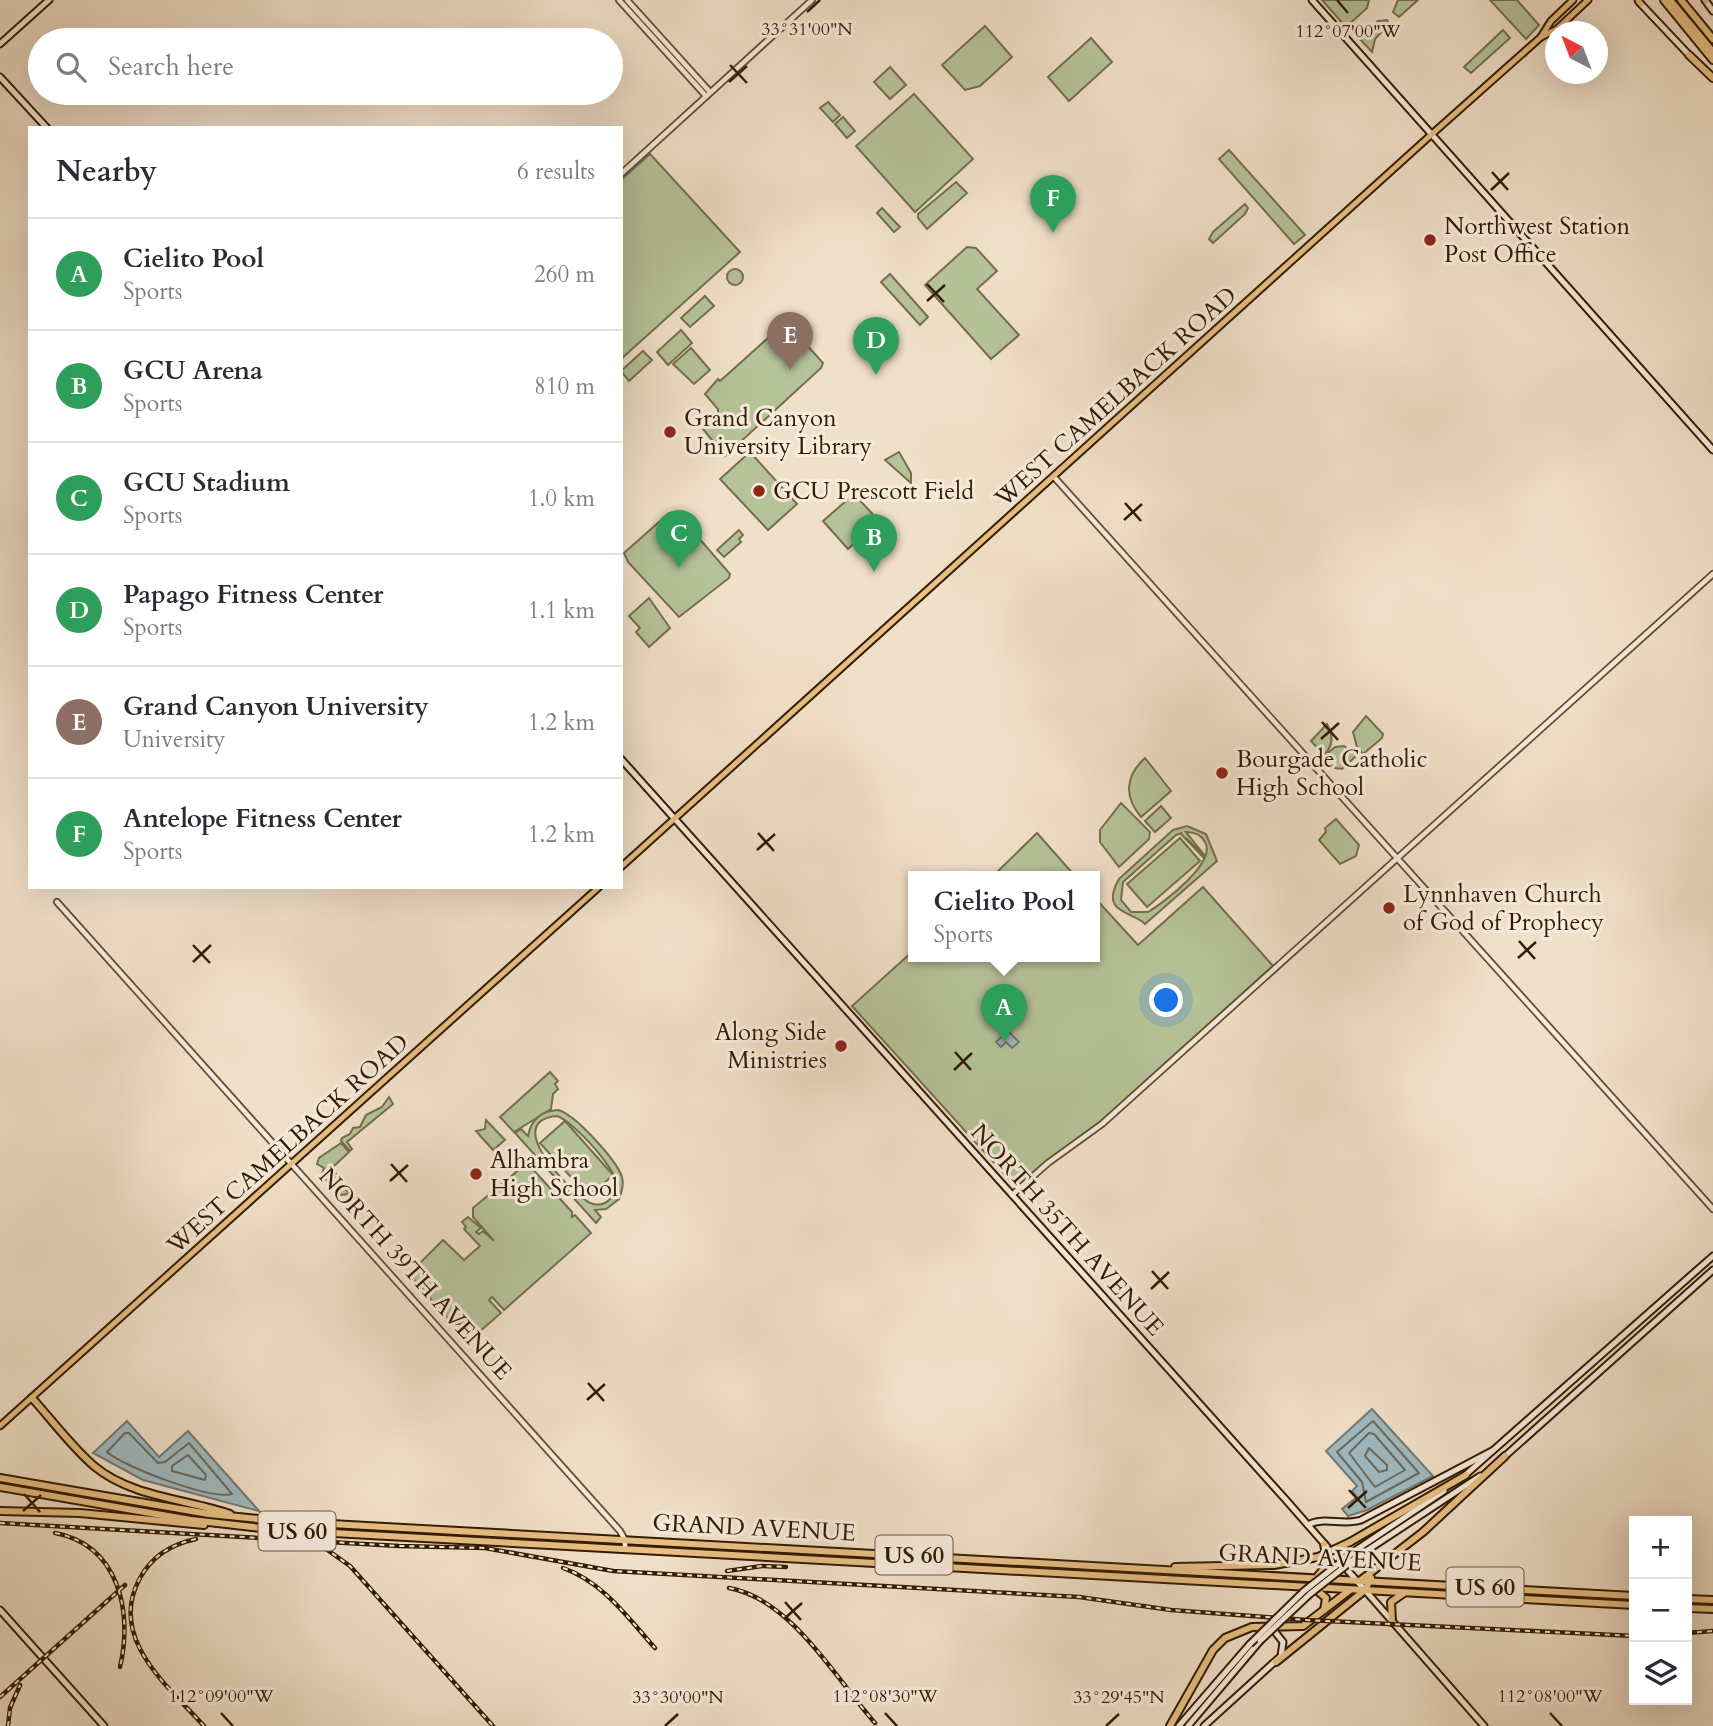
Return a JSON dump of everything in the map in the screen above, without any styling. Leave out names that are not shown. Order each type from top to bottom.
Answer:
[{"type":"highway","points":[[1664,0],[1713,60]]},
{"type":"highway","points":[[1672,0],[1713,46]]},
{"type":"highway","points":[[1672,0],[1713,52]]},
{"type":"highway","points":[[1681,0],[1713,39]]},
{"type":"highway","points":[[1689,55],[1713,79]]},
{"type":"highway","points":[[32,1398],[88,1460],[107,1475],[138,1489],[246,1518]]},
{"type":"highway","points":[[1170,1726],[1220,1642],[1241,1629],[1298,1627],[1323,1613],[1505,1457]]},
{"type":"highway","points":[[1160,1569],[1185,1565],[1274,1565],[1318,1557],[1350,1542],[1465,1475]]},
{"type":"highway","name":"GRAND AVENUE","points":[[0,1478],[246,1518],[1629,1596]]},
{"type":"highway","name":"GRAND AVENUE","points":[[0,1487],[228,1525],[1629,1605]]},
{"type":"highway","points":[[0,1511],[80,1513],[192,1525],[228,1525]]},
{"type":"highway","points":[[1314,1576],[1321,1574],[1327,1566],[1324,1544]]},
{"type":"highway","points":[[812,1559],[813,1550]]},
{"type":"highway","points":[[1382,1564],[1383,1576],[1394,1582]]},
{"type":"highway","points":[[1124,1576],[1131,1567]]},
{"type":"highway","points":[[1276,1662],[1365,1590],[1372,1572]]},
{"type":"highway","points":[[1249,1574],[1249,1583]]},
{"type":"highway","points":[[1306,1586],[1324,1595],[1326,1603],[1323,1613]]},
{"type":"highway","points":[[1544,1599],[1545,1590]]},
{"type":"highway","points":[[1392,1622],[1390,1608],[1393,1599],[1410,1592]]},
{"type":"highway","points":[[1692,1599],[1713,1601]]},
{"type":"highway","points":[[1692,1608],[1713,1609]]},
{"type":"main road","points":[[0,44],[49,0]]},
{"type":"main road","points":[[1312,0],[1713,450]]},
{"type":"main road","name":"WEST CAMELBACK ROAD","points":[[1541,37],[1551,21],[1573,0]]},
{"type":"main road","name":"WEST CAMELBACK ROAD","points":[[623,865],[1432,134],[1541,37],[1562,25],[1588,0]]},
{"type":"main road","points":[[1705,0],[1713,11]]},
{"type":"main road","points":[[1639,1],[1689,55]]},
{"type":"main road","points":[[0,77],[45,126]]},
{"type":"main road","name":"NORTH 35TH AVENUE","points":[[623,761],[1308,1525],[1484,1726]]},
{"type":"main road","name":"WEST CAMELBACK ROAD","points":[[0,1426],[597,889]]},
{"type":"main road","points":[[1179,1726],[1250,1644],[1304,1591],[1498,1449],[1713,1256]]},
{"type":"main road","points":[[1188,1726],[1260,1642],[1357,1553],[1468,1484],[1505,1457],[1713,1269]]},
{"type":"main road","points":[[1308,1525],[1317,1520],[1344,1524],[1361,1520],[1498,1449]]},
{"type":"main road","points":[[0,1610],[104,1726]]},
{"type":"main road","points":[[1204,1726],[1283,1654],[1283,1642],[1279,1633],[1269,1627]]},
{"type":"street","points":[[619,0],[708,94]]},
{"type":"street","points":[[627,0],[708,94]]},
{"type":"street","points":[[623,172],[812,0]]},
{"type":"street","points":[[1054,477],[1713,1209]]},
{"type":"street","points":[[1012,1195],[1048,1163],[1102,1125],[1713,574]]},
{"type":"street","name":"NORTH 39TH AVENUE","points":[[57,902],[294,1164],[625,1540]]},
{"type":"street","points":[[625,1540],[625,1549]]},
{"type":"green space","points":[[1322,0],[1369,0],[1367,8],[1346,27]]},
{"type":"green space","points":[[1398,0],[1418,0],[1399,17],[1393,12]]},
{"type":"green space","points":[[1490,0],[1517,0],[1539,25],[1526,39]]},
{"type":"green space","points":[[1387,20],[1389,24],[1375,39],[1372,52],[1359,38],[1378,21]]},
{"type":"green space","points":[[985,26],[1012,57],[980,86],[965,90],[942,65]]},
{"type":"green space","points":[[1503,30],[1510,38],[1471,73],[1464,67]]},
{"type":"green space","points":[[1091,38],[1112,62],[1069,101],[1048,77]]},
{"type":"green space","points":[[890,67],[906,85],[890,99],[874,82]]},
{"type":"green space","points":[[914,94],[973,159],[915,212],[856,146]]},
{"type":"green space","points":[[828,102],[840,115],[833,122],[820,108]]},
{"type":"green space","points":[[843,117],[855,131],[847,138],[835,124]]},
{"type":"green space","points":[[1229,150],[1305,235],[1294,244],[1219,159]]},
{"type":"green space","points":[[650,154],[740,252],[623,357],[623,178]]},
{"type":"green space","points":[[956,182],[967,193],[927,229],[918,214]]},
{"type":"green space","points":[[1245,204],[1248,208],[1245,214],[1213,243],[1209,239],[1213,232]]},
{"type":"green space","points":[[882,208],[900,227],[894,232],[877,213]]},
{"type":"green space","points":[[967,247],[976,248],[997,271],[977,289],[1019,335],[991,359],[925,285]]},
{"type":"green space","points":[[735,269],[741,271],[741,283],[735,285],[729,283],[727,277],[729,271]]},
{"type":"green space","points":[[890,274],[928,317],[920,325],[881,282]]},
{"type":"green space","points":[[705,296],[714,306],[690,327],[681,318]]},
{"type":"green space","points":[[786,322],[823,363],[821,368],[725,456],[703,429],[718,415],[718,409],[705,394],[718,379],[720,381]]},
{"type":"green space","points":[[681,330],[692,343],[668,365],[657,352]]},
{"type":"green space","points":[[691,348],[710,370],[694,384],[673,364]]},
{"type":"green space","points":[[643,351],[652,360],[629,381],[623,369]]},
{"type":"green space","name":"GCU Prescott Field","points":[[750,452],[797,504],[768,530],[720,479]]},
{"type":"green space","points":[[899,452],[911,473],[911,483],[885,460]]},
{"type":"green space","points":[[854,494],[879,521],[848,549],[823,521]]},
{"type":"green space","points":[[669,513],[678,514],[730,574],[729,578],[679,617],[628,562],[624,553]]},
{"type":"green space","points":[[739,530],[743,535],[739,539],[741,542],[724,557],[717,550]]},
{"type":"green space","points":[[649,598],[670,628],[649,647],[636,632],[640,628],[629,616]]},
{"type":"green space","points":[[1366,716],[1383,734],[1382,738],[1363,754],[1357,747],[1353,732]]},
{"type":"green space","points":[[1327,724],[1331,741],[1324,755],[1311,741]]},
{"type":"green space","points":[[1344,746],[1357,755],[1342,769],[1335,768],[1324,756],[1335,747]]},
{"type":"green space","points":[[1145,758],[1171,791],[1141,817],[1132,802],[1129,787],[1130,779]]},
{"type":"green space","points":[[1121,803],[1150,832],[1149,839],[1119,867],[1100,842],[1100,830]]},
{"type":"green space","points":[[1161,806],[1171,818],[1155,832],[1145,821]]},
{"type":"green space","points":[[1336,819],[1359,845],[1356,856],[1340,864],[1319,840],[1326,832],[1325,828]]},
{"type":"green space","points":[[1187,826],[1206,834],[1217,861],[1145,924],[1115,905],[1114,890],[1119,879],[1173,830]],"holes":[[[1186,832],[1197,834],[1203,839],[1207,850],[1205,856]],[[1182,833],[1204,858],[1187,881],[1148,912],[1131,912],[1121,900],[1123,882],[1176,835]]]},
{"type":"green space","points":[[1037,833],[1071,871],[998,871]]},
{"type":"green space","points":[[1180,838],[1200,861],[1147,907],[1127,884]]},
{"type":"green space","points":[[1203,887],[1273,966],[1100,1122],[1015,1186],[852,1006],[908,956],[908,962],[1100,962],[1100,903],[1138,945]]},
{"type":"green space","points":[[550,1072],[558,1081],[555,1084],[558,1089],[553,1094],[551,1109],[514,1132],[500,1117]]},
{"type":"green space","points":[[389,1097],[393,1104],[347,1142],[352,1149],[350,1151],[341,1141],[342,1138],[350,1134],[353,1128],[360,1127],[366,1115],[382,1107]]},
{"type":"green space","points":[[558,1110],[574,1120],[594,1139],[622,1177],[619,1199],[606,1209],[595,1210],[601,1217],[596,1223],[515,1133],[521,1129],[528,1136],[538,1117]],"holes":[[[557,1116],[594,1147],[615,1179],[616,1191],[606,1203],[593,1204],[573,1190],[547,1161],[538,1145],[535,1131],[541,1121]]]},
{"type":"green space","points":[[486,1120],[505,1140],[493,1150],[476,1131],[485,1129]]},
{"type":"green space","points":[[565,1121],[613,1175],[589,1197],[540,1143]]},
{"type":"green space","points":[[341,1143],[349,1152],[332,1168],[336,1174],[335,1178],[350,1194],[340,1195],[332,1179],[325,1180],[321,1176],[324,1168],[317,1164],[319,1158]]},
{"type":"green space","points":[[527,1163],[572,1212],[572,1217],[575,1215],[591,1233],[504,1310],[492,1297],[489,1300],[501,1313],[479,1332],[467,1318],[462,1324],[453,1324],[410,1276],[411,1272],[443,1240],[464,1260],[480,1246],[464,1229],[466,1227],[462,1222],[468,1217],[481,1228],[476,1232],[479,1234],[483,1231],[494,1241],[473,1217],[473,1208]]},
{"type":"water","points":[[1008,1031],[1019,1042],[1012,1048],[1006,1042],[1001,1047],[996,1042]]},
{"type":"water","points":[[1372,1409],[1433,1476],[1367,1510],[1348,1516],[1342,1509],[1357,1497],[1352,1491],[1357,1486],[1326,1451]]},
{"type":"water","points":[[127,1421],[159,1457],[188,1431],[259,1511],[143,1480],[93,1453]]},
{"type":"railway","points":[[0,1523],[399,1546],[485,1548],[613,1571],[1079,1597],[1171,1610],[1307,1620],[1629,1636]]},
{"type":"railway","points":[[55,1533],[77,1540],[94,1551],[107,1566],[116,1584],[124,1625],[120,1667]]},
{"type":"railway","points":[[196,1539],[179,1544],[150,1563],[140,1578],[132,1600],[131,1621],[136,1641],[146,1660],[204,1726]]},
{"type":"railway","points":[[314,1546],[326,1549],[350,1566],[493,1726]]},
{"type":"railway","points":[[727,1571],[762,1566],[786,1567]]},
{"type":"railway","points":[[563,1568],[603,1592],[655,1648]]},
{"type":"railway","points":[[0,1697],[125,1585]]},
{"type":"railway","points":[[729,1588],[751,1595],[792,1624],[811,1643],[875,1723]]},
{"type":"railway","points":[[1692,1633],[1713,1631]]},
{"type":"railway","points":[[8,1726],[10,1708],[20,1685]]},
{"type":"place","name":"Antelope Fitness Center","points":[[1053,233]]},
{"type":"place","name":"Northwest Station Post Office","points":[[1430,240]]},
{"type":"place","name":"Grand Canyon University","points":[[790,370]]},
{"type":"place","name":"Papago Fitness Center","points":[[876,375]]},
{"type":"place","name":"Grand Canyon University Library","points":[[670,432]]},
{"type":"place","name":"GCU Prescott Field","points":[[759,491]]},
{"type":"place","name":"GCU Stadium","points":[[679,568]]},
{"type":"place","name":"GCU Arena","points":[[874,572]]},
{"type":"place","name":"Bourgade Catholic High School","points":[[1222,773]]},
{"type":"place","name":"Lynnhaven Church of God of Prophecy","points":[[1389,908]]},
{"type":"place","name":"Cielito Pool","points":[[1004,1042]]},
{"type":"place","name":"Along Side Ministries","points":[[841,1046]]},
{"type":"place","name":"Alhambra High School","points":[[476,1174]]}]
